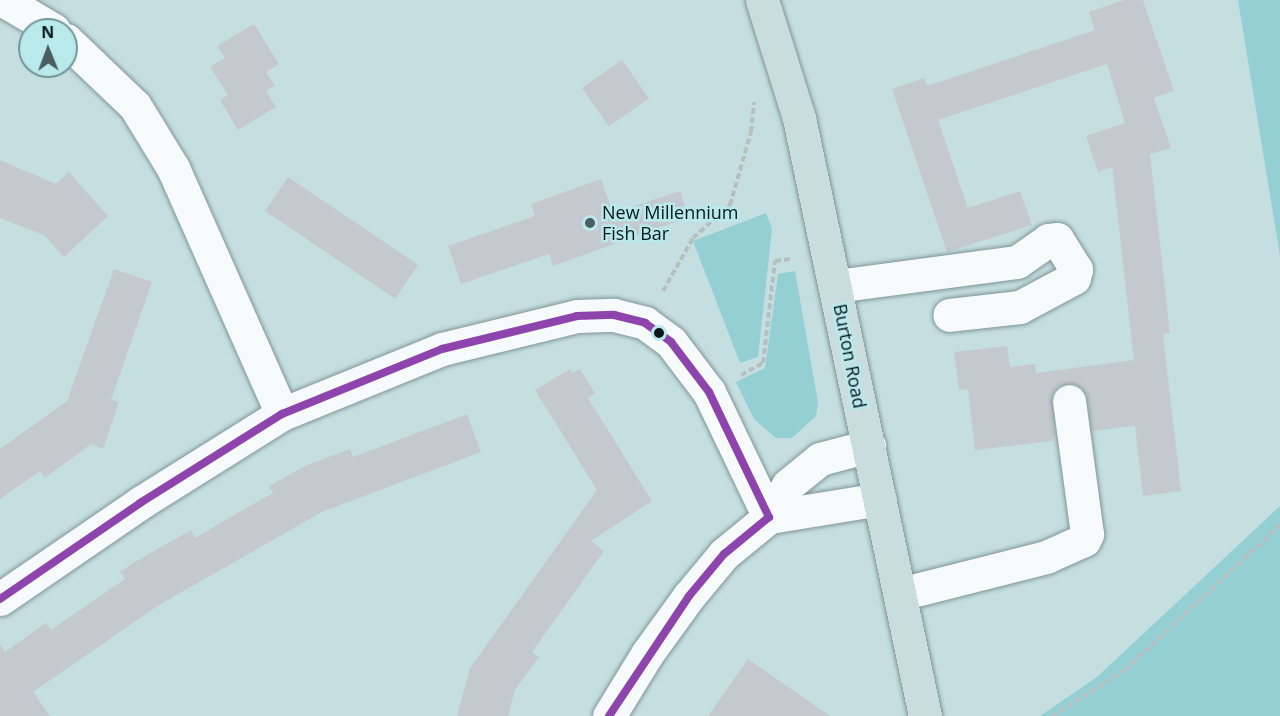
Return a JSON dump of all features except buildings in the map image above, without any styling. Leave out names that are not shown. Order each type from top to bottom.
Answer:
[{"type":"highway","name":"Burton Road","points":[[762,0],[799,118],[925,716]]},
{"type":"street","points":[[3,0],[43,18]]},
{"type":"street","points":[[78,48],[135,106],[173,168],[282,414]]},
{"type":"street","points":[[836,286],[1017,262],[1048,240],[1057,239],[1076,269],[1074,278],[1020,307],[949,315]]},
{"type":"street","points":[[0,599],[140,503],[282,414],[442,349],[577,316],[614,315],[645,323],[671,342],[709,392],[769,517]]},
{"type":"street","points":[[900,594],[1046,556],[1086,538],[1069,401]]},
{"type":"street","points":[[609,716],[647,654],[689,596],[724,554],[769,517],[788,485],[820,459],[868,446]]},
{"type":"street","points":[[769,517],[880,499]]},
{"type":"path","points":[[645,323],[693,238],[730,206],[751,132],[756,79],[782,62]]},
{"type":"path","points":[[709,392],[763,363],[775,261],[829,253]]},
{"type":"path","points":[[1052,716],[1125,670],[1280,525]]},
{"type":"shaded area","points":[[1238,0],[1280,0],[1280,256]]},
{"type":"shaded area","points":[[766,213],[772,229],[758,357],[740,363],[693,241]]},
{"type":"shaded area","points":[[795,271],[818,403],[816,416],[792,438],[776,438],[754,419],[736,382],[765,368],[778,274]]},
{"type":"shaded area","points":[[1280,506],[1280,716],[1040,716],[1097,677]]},
{"type":"transit line","points":[[0,599],[140,503],[282,414],[442,349],[577,316],[614,315],[645,323],[671,342],[709,392],[769,517]]},
{"type":"transit line","points":[[609,716],[689,596],[724,554],[769,517]]},
{"type":"place","name":"New Millennium Fish Bar","points":[[590,223]]}]
